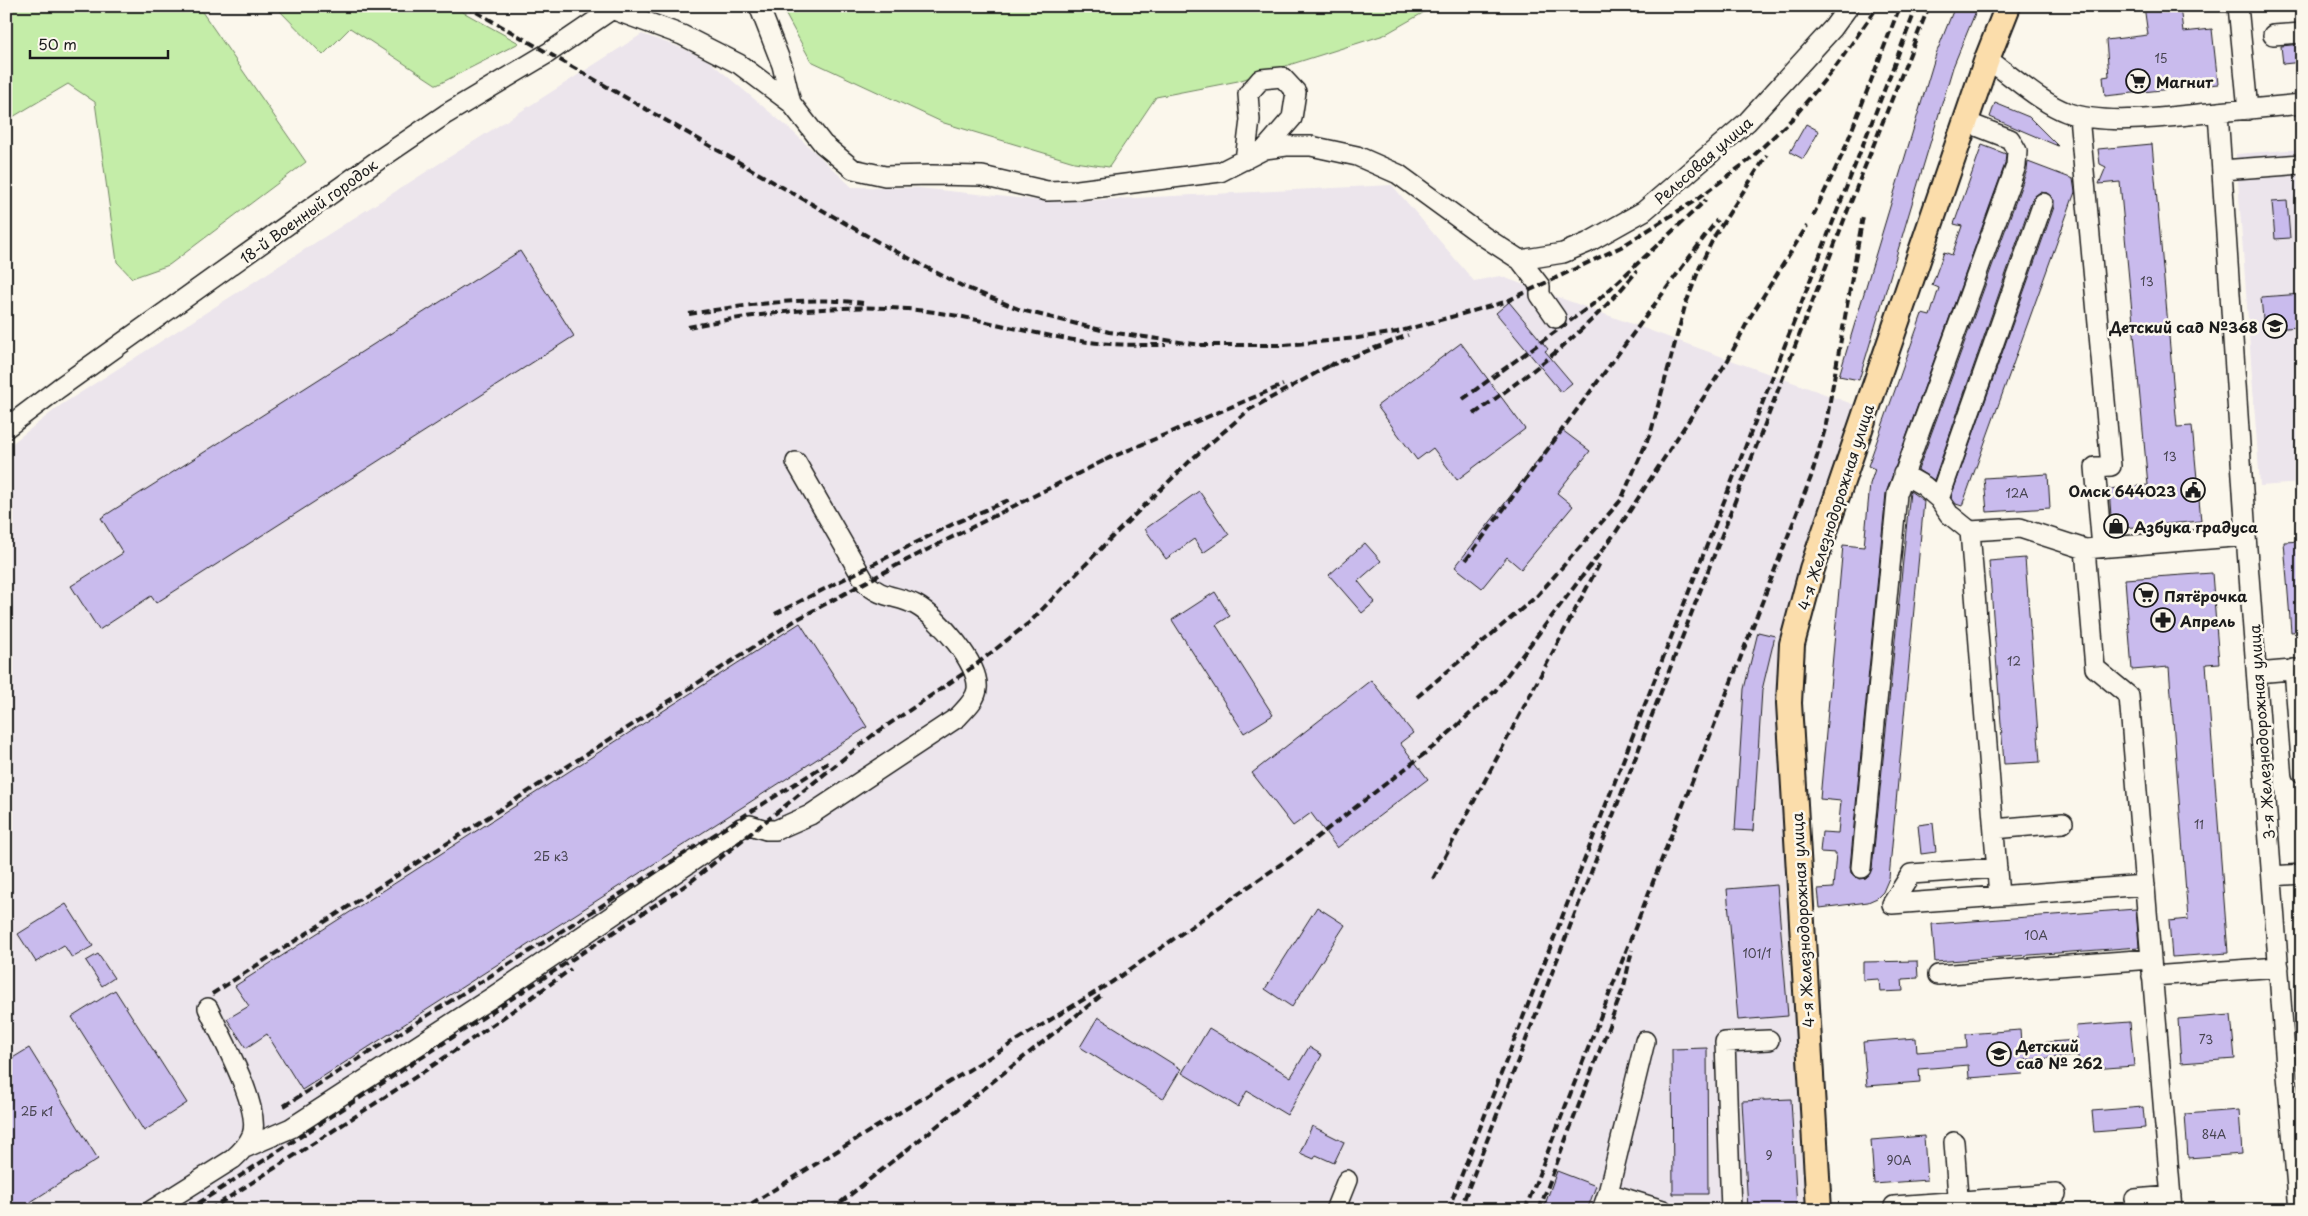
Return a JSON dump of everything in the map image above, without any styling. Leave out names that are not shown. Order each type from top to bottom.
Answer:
[{"type":"main road","name":"4-я Железнодорожная улица","points":[[1819,1210],[1789,704],[1792,644],[1812,569],[1987,59],[2008,6]]},
{"type":"street","points":[[758,6],[782,65],[791,102]]},
{"type":"street","name":"Рельсовая улица","points":[[1520,260],[1563,253],[1587,243],[1644,211],[1747,122],[1832,28],[1849,6]]},
{"type":"street","points":[[2238,6],[2248,110]]},
{"type":"street","points":[[616,8],[682,35],[739,64],[791,102],[823,144],[853,169],[885,176],[982,176],[1047,191],[1078,190],[1220,172],[1245,160],[1265,149],[1292,118],[1296,92],[1282,77],[1261,79],[1248,94],[1250,120],[1245,160]]},
{"type":"street","name":"18-й Военный городок","points":[[6,428],[59,388],[438,119],[616,8]]},
{"type":"street","points":[[2273,35],[2302,33]]},
{"type":"street","points":[[1987,59],[2045,100],[2065,112],[2079,116],[2132,119],[2302,104]]},
{"type":"street","name":"3-я Железнодорожная улица","points":[[2218,112],[2246,536],[2278,967],[2299,1210]]},
{"type":"street","points":[[2079,116],[2111,466],[2095,467],[2095,668],[2129,696],[2172,1203],[2135,1199]]},
{"type":"street","points":[[1861,868],[1896,494],[2016,166],[2017,150],[2010,139],[1966,122]]},
{"type":"street","points":[[1265,149],[1311,146],[1357,156],[1398,174],[1520,260],[1540,286],[1540,296],[1556,318]]},
{"type":"street","points":[[2222,170],[2302,164]]},
{"type":"street","points":[[1939,499],[2043,203]]},
{"type":"street","points":[[152,1210],[233,1159],[245,1148],[292,1128],[490,998],[741,828],[750,825],[766,830],[776,830],[810,815],[958,717],[972,701],[977,689],[973,666],[944,629],[916,605],[873,590],[865,582],[796,462]]},
{"type":"street","points":[[1903,474],[1924,486],[1939,499],[1949,514],[1970,532],[1999,896]]},
{"type":"street","points":[[1970,532],[2020,528],[2094,548],[2246,536]]},
{"type":"street","points":[[2257,672],[2298,669],[2302,773]]},
{"type":"street","points":[[1994,829],[2063,824]]},
{"type":"street","points":[[1997,868],[1911,874],[1892,904],[2145,885]]},
{"type":"street","points":[[2272,876],[2302,874]]},
{"type":"street","points":[[1938,975],[2151,967],[2278,967]]},
{"type":"street","points":[[208,1008],[248,1097],[254,1121],[252,1134],[245,1148]]},
{"type":"street","points":[[1732,1210],[1725,1042],[1769,1040]]},
{"type":"street","points":[[1645,1041],[1605,1201],[1663,1210]]},
{"type":"street","points":[[1954,1142],[1958,1206]]},
{"type":"street","points":[[1335,1210],[1347,1180]]},
{"type":"street","points":[[1894,1206],[1958,1206],[2056,1194]]},
{"type":"shaded area","points":[[642,34],[682,48],[709,61],[791,130],[852,187],[919,188],[1055,202],[1392,185],[1474,281],[1500,276],[1855,405],[1800,563],[1783,640],[1787,849],[1807,1210],[6,1210],[6,448],[61,405]]},
{"type":"shaded area","name":"Детский сад №368","points":[[2302,149],[2302,483],[2260,486],[2236,154]]},
{"type":"green space","points":[[16,6],[198,6],[306,162],[169,265],[132,278],[117,262],[95,102],[68,84],[6,121],[6,13]]},
{"type":"green space","points":[[275,6],[452,6],[519,43],[437,85],[350,28],[323,55]]},
{"type":"green space","points":[[781,6],[1435,6],[1384,35],[1238,81],[1156,97],[1109,167],[1074,162],[944,123],[811,61]]},
{"type":"building","points":[[1955,6],[1978,6],[1953,67],[1859,380],[1839,376],[1936,54]]},
{"type":"building","points":[[2144,6],[2180,6],[2183,32],[2212,29],[2218,84],[2105,96],[2103,77],[2109,76],[2106,40],[2148,35]]},
{"type":"building","points":[[2302,44],[2302,62],[2283,64],[2281,46]]},
{"type":"building","points":[[1995,103],[2029,117],[2058,146],[1990,117]]},
{"type":"building","points":[[1806,124],[1819,131],[1803,159],[1790,152]]},
{"type":"building","points":[[2152,144],[2177,427],[2192,426],[2201,521],[2112,529],[2109,489],[2148,485],[2120,182],[2099,184],[2106,167],[2100,164],[2098,149]]},
{"type":"building","points":[[1982,145],[2006,154],[2005,164],[1886,493],[1850,867],[1851,873],[1859,879],[1866,878],[1872,869],[1910,491],[1924,501],[1889,878],[1883,892],[1877,898],[1868,902],[1820,908],[1818,889],[1833,888],[1836,853],[1820,852],[1822,832],[1838,833],[1841,801],[1820,799],[1843,545],[1864,547],[1870,484],[1875,469],[1868,466],[1922,314],[1930,316],[1939,288],[1932,285],[1944,252],[1952,255],[1962,226],[1954,224]]},
{"type":"building","points":[[2028,162],[2073,179],[2075,192],[1962,506],[1956,504],[1951,497],[2054,207],[2054,200],[2047,193],[2040,192],[2032,199],[1934,480],[1918,470],[2027,170]]},
{"type":"building","points":[[2287,201],[2290,238],[2275,239],[2272,202]]},
{"type":"building","points":[[520,251],[574,336],[156,603],[151,596],[99,630],[71,586],[123,553],[101,518]]},
{"type":"building","points":[[2302,294],[2302,311],[2297,312],[2298,327],[2264,330],[2261,297]]},
{"type":"building","points":[[1509,302],[1548,349],[1545,351],[1572,383],[1561,392],[1496,313]]},
{"type":"building","points":[[1461,343],[1525,429],[1457,480],[1433,448],[1417,460],[1377,406]]},
{"type":"building","points":[[1562,430],[1590,451],[1557,493],[1573,506],[1521,569],[1507,557],[1482,588],[1455,567]]},
{"type":"building","points":[[2048,474],[2050,508],[1987,512],[1984,478]]},
{"type":"building","points":[[1199,491],[1229,535],[1203,553],[1194,539],[1166,559],[1145,529]]},
{"type":"building","points":[[2302,541],[2302,631],[2291,632],[2284,542]]},
{"type":"building","points":[[1365,543],[1381,561],[1358,581],[1375,602],[1362,613],[1329,575]]},
{"type":"building","points":[[2025,558],[2040,762],[2004,764],[1989,561]]},
{"type":"building","points":[[2212,573],[2219,663],[2206,664],[2228,953],[2172,957],[2169,921],[2188,919],[2169,667],[2132,670],[2125,579]]},
{"type":"building","points":[[1215,592],[1230,616],[1216,625],[1273,715],[1244,733],[1172,620]]},
{"type":"building","points":[[800,623],[867,727],[302,1090],[267,1034],[246,1048],[227,1019],[249,1006],[235,986]]},
{"type":"building","points":[[1758,632],[1775,636],[1762,690],[1753,831],[1735,830],[1744,689]]},
{"type":"building","points":[[1371,680],[1413,733],[1400,743],[1428,779],[1337,848],[1311,813],[1293,826],[1252,773]]},
{"type":"building","points":[[1933,823],[1936,852],[1921,854],[1918,825]]},
{"type":"building","points":[[1777,885],[1788,1016],[1738,1020],[1727,889]]},
{"type":"building","points":[[66,904],[93,946],[72,958],[64,945],[36,962],[18,934]]},
{"type":"building","points":[[1317,907],[1345,925],[1292,1007],[1265,989]]},
{"type":"building","points":[[2136,909],[2139,947],[1935,962],[1932,924]]},
{"type":"building","points":[[98,954],[114,978],[102,986],[86,961]]},
{"type":"building","points":[[1917,961],[1918,978],[1902,979],[1903,991],[1880,992],[1879,979],[1863,980],[1863,962]]},
{"type":"building","points":[[115,990],[187,1103],[144,1131],[72,1017]]},
{"type":"building","points":[[2231,1015],[2235,1059],[2181,1063],[2178,1019]]},
{"type":"building","points":[[1098,1017],[1181,1069],[1163,1099],[1080,1047]]},
{"type":"building","name":"Детский сад № 262","points":[[2130,1022],[2134,1066],[2079,1070],[2078,1056],[2022,1060],[2023,1074],[1969,1078],[1968,1065],[1919,1069],[1920,1082],[1867,1086],[1863,1042],[1916,1038],[1917,1052],[1967,1048],[1966,1034],[2020,1030],[2021,1044],[2077,1040],[2076,1026]]},
{"type":"building","points":[[1209,1028],[1291,1077],[1309,1047],[1322,1055],[1287,1115],[1247,1091],[1238,1107],[1182,1073]]},
{"type":"building","points":[[29,1048],[98,1159],[18,1210],[6,1210],[6,1062]]},
{"type":"building","points":[[1707,1048],[1708,1194],[1673,1194],[1672,1049]]},
{"type":"building","points":[[1791,1099],[1797,1210],[1748,1210],[1742,1101]]},
{"type":"building","points":[[2143,1107],[2145,1128],[2094,1132],[2092,1111]]},
{"type":"building","points":[[2239,1110],[2242,1154],[2188,1158],[2185,1114]]},
{"type":"building","points":[[1312,1126],[1344,1142],[1334,1163],[1316,1155],[1314,1159],[1300,1153]]},
{"type":"building","points":[[1924,1136],[1927,1180],[1874,1184],[1871,1140]]},
{"type":"building","points":[[1557,1171],[1596,1186],[1587,1210],[1543,1210]]},
{"type":"railway","points":[[466,6],[878,242],[962,286],[1021,310],[1109,332],[1201,345],[1285,345],[1397,332],[1505,302],[1621,247],[1696,200],[1748,161],[1793,118],[1837,65],[1878,6]]},
{"type":"railway","points":[[1813,216],[1843,153],[1900,6]]},
{"type":"railway","points":[[1448,1210],[1917,6]]},
{"type":"railway","points":[[1460,1210],[1858,184],[1929,6]]},
{"type":"railway","points":[[1417,697],[1537,596],[1621,500],[1651,432],[1685,306],[1701,264],[1715,235],[1767,155]]},
{"type":"railway","points":[[1463,399],[1596,302],[1706,200]]},
{"type":"railway","points":[[1525,1210],[1811,477],[1825,429],[1863,216]]},
{"type":"railway","points":[[1466,560],[1717,220]]},
{"type":"railway","points":[[741,1210],[1112,982],[1294,855],[1437,744],[1495,691],[1616,532],[1728,360],[1749,319],[1807,226]]},
{"type":"railway","points":[[1474,414],[1540,365],[1580,331],[1637,271]]},
{"type":"railway","points":[[689,314],[797,301],[819,300],[863,303]]},
{"type":"railway","points":[[688,327],[797,311],[852,308],[907,309],[947,314],[1080,341],[1166,345]]},
{"type":"railway","points":[[1329,366],[1408,335]]},
{"type":"railway","points":[[188,1210],[689,883],[873,735],[973,667],[1030,622],[1113,536],[1192,459],[1249,410],[1334,363]]},
{"type":"railway","points":[[1105,460],[1283,385]]},
{"type":"railway","points":[[212,994],[796,620],[901,563],[1111,457]]},
{"type":"railway","points":[[775,614],[953,524],[1011,499]]},
{"type":"railway","points":[[1433,879],[1601,561]]},
{"type":"railway","points":[[284,1106],[828,763]]},
{"type":"railway","points":[[1539,1210],[1624,986],[1632,950]]},
{"type":"railway","points":[[209,1210],[437,1062],[571,969]]},
{"type":"railway","points":[[831,1210],[1102,995]]},
{"type":"place","name":"Магнит","points":[[2138,81]]},
{"type":"place","name":"Детский сад №368","points":[[2275,326]]},
{"type":"place","name":"Омск 644023","points":[[2193,490]]},
{"type":"place","name":"Азбука градуса","points":[[2116,526]]},
{"type":"place","name":"Пятёрочка","points":[[2146,595]]},
{"type":"place","name":"Апрель","points":[[2163,620]]},
{"type":"place","name":"Детский сад № 262","points":[[1999,1054]]}]
